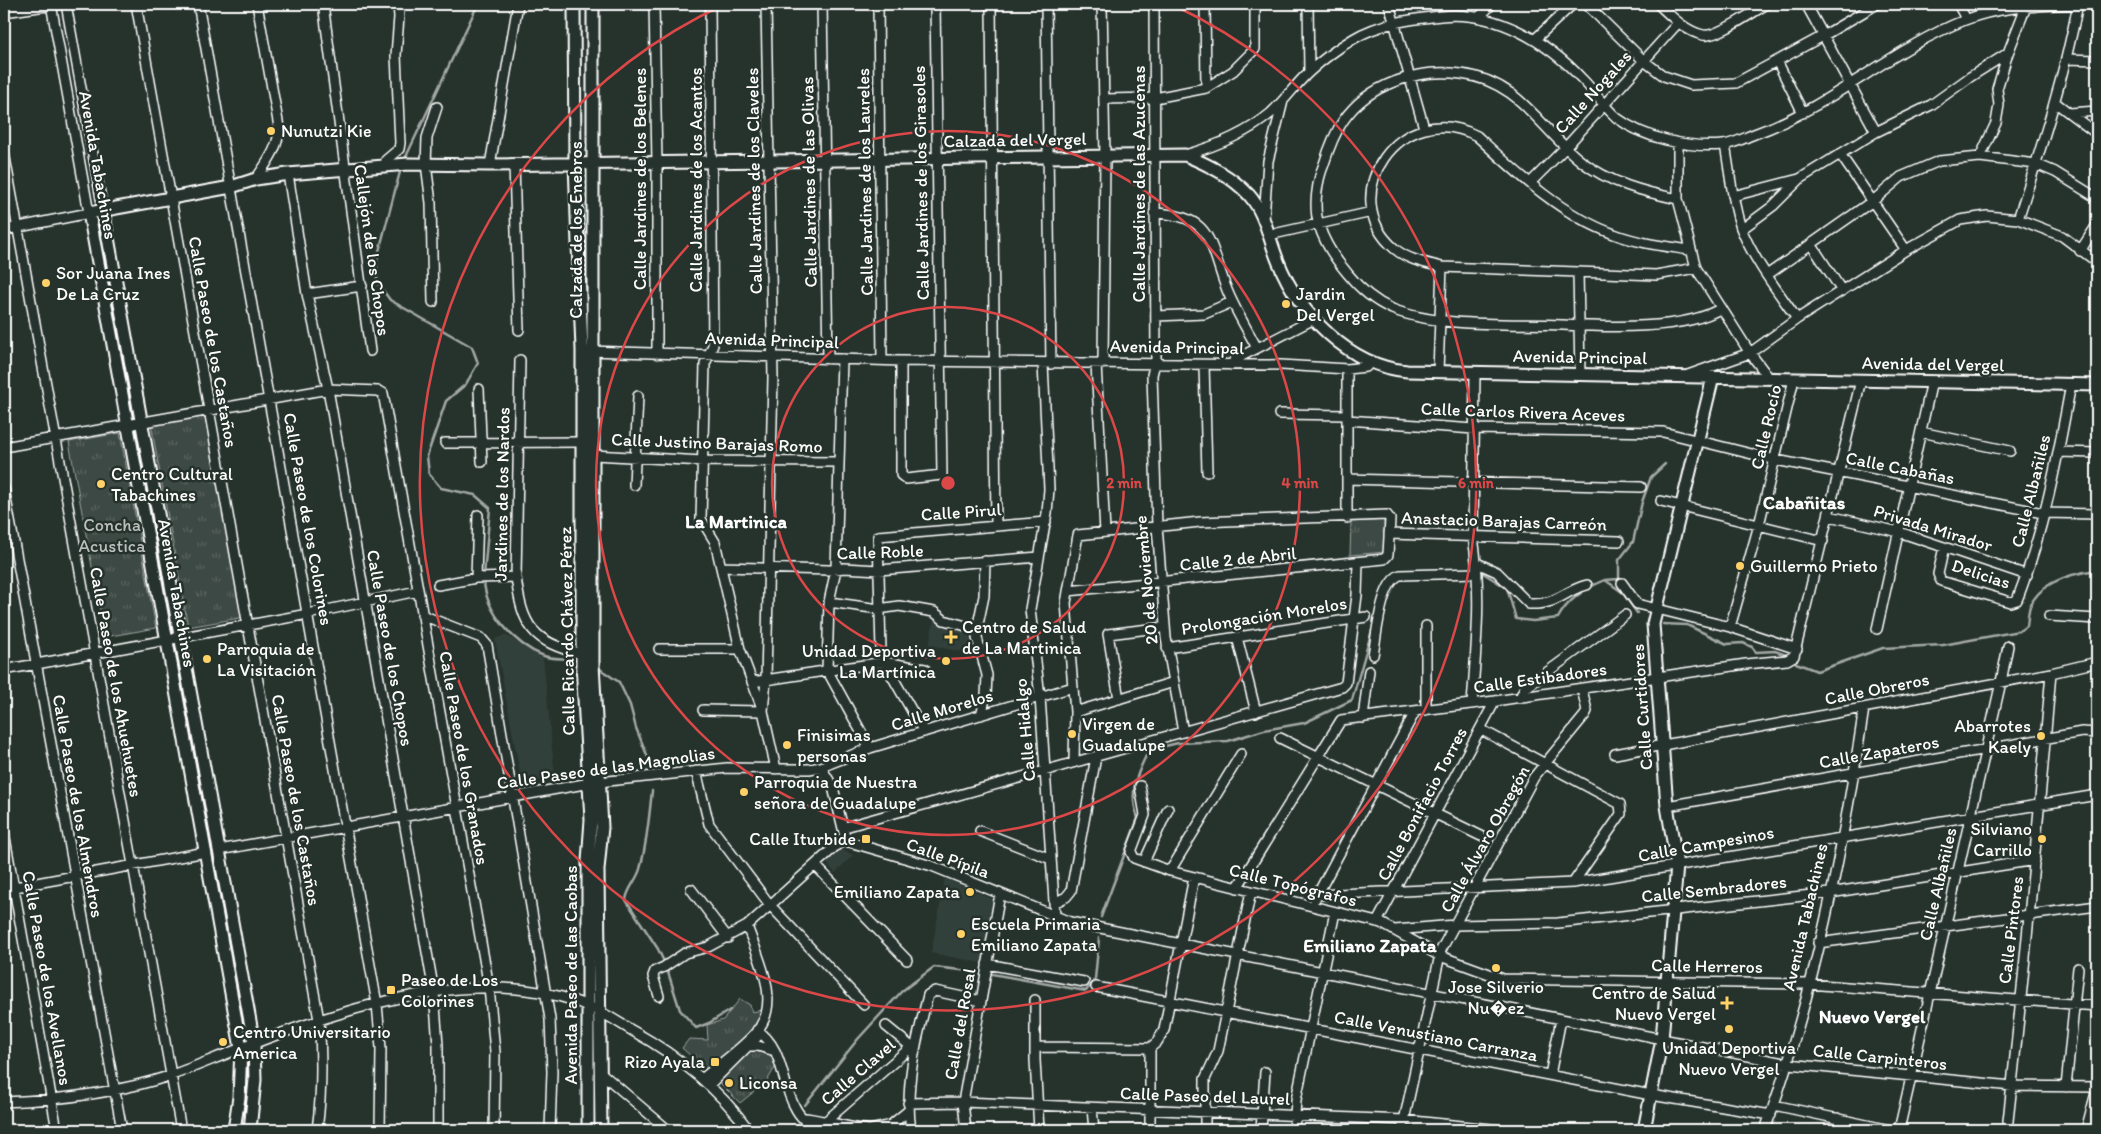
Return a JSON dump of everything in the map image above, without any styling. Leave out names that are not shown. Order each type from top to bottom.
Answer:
[{"type":"street","name":"Avenida Tabachines","points":[[54,4],[89,213],[241,1048],[239,1097],[234,1130]]},
{"type":"street","points":[[4,12],[54,4]]},
{"type":"street","name":"Avenida Tabachines","points":[[66,4],[254,1043],[255,1080],[250,1130]]},
{"type":"street","name":"Calle Paseo de los Castaños","points":[[136,4],[318,1020],[322,1058],[322,1096],[317,1130]]},
{"type":"street","name":"Calle Paseo de los Colorines","points":[[198,4],[377,1004],[381,1048],[380,1130]]},
{"type":"street","points":[[256,179],[275,150],[279,139],[280,127],[257,4]]},
{"type":"street","name":"Callejón de los Chopos","points":[[323,4],[370,351]]},
{"type":"street","points":[[390,165],[386,160],[399,149],[400,143],[396,55],[398,4]]},
{"type":"street","points":[[490,166],[518,4]]},
{"type":"street","name":"Calzada de los Enebros","points":[[574,4],[575,164],[594,455]]},
{"type":"street","name":"Calzada de los Enebros","points":[[582,442],[588,351],[594,164],[593,4]]},
{"type":"street","name":"Calle Jardines de los Belenes","points":[[654,4],[657,163],[657,354]]},
{"type":"street","name":"Calle Jardines de los Acantos","points":[[710,4],[713,162],[713,345],[705,364],[701,519],[715,542],[740,649],[763,710]]},
{"type":"street","name":"Calle Jardines de los Claveles","points":[[763,710],[766,680],[770,568],[770,461],[773,357],[766,4]]},
{"type":"street","name":"Calle Jardines de las Olivas","points":[[822,4],[828,359]]},
{"type":"street","name":"Calle Jardines de los Laureles","points":[[878,4],[882,160],[882,360]]},
{"type":"street","name":"Calle Jardines de los Girasoles","points":[[901,361],[901,475],[906,479],[938,476],[942,474],[943,470],[939,361],[935,4]]},
{"type":"street","points":[[991,4],[996,526]]},
{"type":"street","name":"Calle Hidalgo","points":[[1046,4],[1049,489],[1046,522],[1030,609],[1040,697],[1055,916]]},
{"type":"street","points":[[1102,4],[1105,156],[1100,364],[1105,532]]},
{"type":"street","name":"Calle Jardines de las Azucenas","points":[[1154,4],[1156,155],[1154,213],[1155,364]]},
{"type":"street","points":[[1204,4],[1206,88]]},
{"type":"street","points":[[1104,99],[1155,98],[1206,88],[1233,71],[1255,49],[1255,4]]},
{"type":"street","points":[[1308,4],[1309,72]]},
{"type":"street","points":[[1388,4],[1424,128]]},
{"type":"street","points":[[1492,4],[1480,16],[1534,40],[1582,79],[1618,118],[1636,128],[1678,143],[1725,145],[1803,113],[1907,50],[1966,20],[2027,5],[2076,4],[2067,59],[2056,103],[2018,219]]},
{"type":"street","points":[[1534,40],[1574,4]]},
{"type":"street","points":[[1586,4],[1644,61],[1664,76],[1691,85],[1736,83],[1823,36],[1877,4]]},
{"type":"street","points":[[1658,4],[1678,23],[1704,35],[1714,34],[1767,4]]},
{"type":"street","points":[[1806,4],[1876,132]]},
{"type":"street","points":[[1958,4],[1966,20]]},
{"type":"street","points":[[1980,157],[1996,123],[1999,105],[1997,89],[2008,53],[2027,5]]},
{"type":"street","name":"Calzada del Vergel","points":[[89,213],[231,187],[256,179],[288,174],[408,164],[490,166],[1185,155],[1227,141],[1261,120],[1283,101],[1309,72],[1354,38],[1394,23],[1443,15],[1480,16]]},
{"type":"street","name":"Calle Nogales","points":[[1531,182],[1566,147],[1678,23]]},
{"type":"street","points":[[1742,229],[1774,206],[1801,178],[1876,132],[1931,106],[1970,77],[2008,53]]},
{"type":"street","points":[[2067,59],[2097,60]]},
{"type":"street","points":[[1777,61],[1803,113]]},
{"type":"street","points":[[1678,199],[1637,190],[1608,178],[1579,160],[1531,109],[1511,93],[1487,79],[1462,74],[1434,72],[1409,76],[1358,103],[1340,125],[1333,138],[1320,175],[1317,208],[1319,224],[1339,264],[1372,298],[1392,309],[1440,320],[1578,326],[1643,326],[1675,322],[1706,315],[1721,308]]},
{"type":"street","points":[[1264,222],[1268,161],[1283,101]]},
{"type":"street","points":[[2056,103],[2097,134]]},
{"type":"street","points":[[433,302],[431,203],[426,164],[427,138],[437,107]]},
{"type":"street","points":[[2070,113],[2097,111]]},
{"type":"street","points":[[1690,250],[1615,234],[1559,206],[1477,136],[1465,130],[1436,125],[1424,128],[1407,137],[1380,162],[1372,185],[1372,212],[1383,236],[1396,250],[1422,262],[1442,267],[1656,274],[1696,268]]},
{"type":"street","points":[[1678,143],[1678,199],[1696,268],[1750,353],[1769,378]]},
{"type":"street","points":[[1725,145],[1733,196],[1742,229],[1767,274],[1797,319]]},
{"type":"street","name":"Calle Paseo de los Ahuehuetes","points":[[4,152],[181,1130]]},
{"type":"street","points":[[1840,154],[1874,200],[1906,250]]},
{"type":"street","points":[[1185,155],[1214,169],[1237,184],[1250,196],[1264,222],[1286,279],[1295,295],[1314,319],[1345,346],[1370,363]]},
{"type":"street","points":[[1767,274],[1874,200],[1901,177],[1939,161],[1980,157],[2036,164],[2055,172],[2097,198]]},
{"type":"street","points":[[514,165],[519,330]]},
{"type":"street","name":"Calle Paseo de los Chopos","points":[[288,174],[307,294],[328,389],[434,992],[438,1045],[438,1130]]},
{"type":"street","points":[[1733,196],[1801,178]]},
{"type":"street","points":[[1268,235],[1372,212]]},
{"type":"street","points":[[4,230],[89,213]]},
{"type":"street","points":[[1154,213],[1173,213],[1185,217],[1205,232],[1217,256],[1232,302],[1257,348]]},
{"type":"street","points":[[1683,376],[1750,353],[1797,319],[1906,250],[1960,220],[1987,216],[2018,219],[2062,236],[2097,262]]},
{"type":"street","points":[[2080,251],[2097,225]]},
{"type":"street","points":[[1811,244],[1842,291]]},
{"type":"street","points":[[1438,371],[1442,267]]},
{"type":"street","points":[[1578,272],[1580,374]]},
{"type":"street","points":[[307,294],[362,286]]},
{"type":"street","points":[[1156,316],[1204,314],[1232,302]]},
{"type":"street","points":[[1230,365],[1257,348],[1314,319]]},
{"type":"street","name":"Avenida Principal","points":[[588,351],[842,360],[1047,364],[1281,365],[1347,369],[1366,366],[1370,363],[1394,370],[1769,378]]},
{"type":"street","name":"Jardines de los Nardos","points":[[520,360],[520,442],[516,577],[520,605],[530,628],[551,645],[585,661]]},
{"type":"street","points":[[842,360],[836,569],[829,602],[828,670],[870,748]]},
{"type":"street","name":"20 de Noviembre","points":[[1155,364],[1152,375],[1157,526],[1161,582],[1168,648],[1183,732]]},
{"type":"street","points":[[1204,365],[1207,472]]},
{"type":"street","points":[[1347,369],[1347,518]]},
{"type":"street","points":[[1472,704],[1478,622],[1477,573],[1473,537],[1475,372]]},
{"type":"street","name":"Calle Curtidores","points":[[1644,1130],[1662,1039],[1677,865],[1667,806],[1653,624],[1713,377]]},
{"type":"street","name":"Avenida del Vergel","points":[[1769,378],[2097,385]]},
{"type":"street","name":"Calle Rocío","points":[[1730,627],[1776,460],[1794,379]]},
{"type":"street","points":[[1622,583],[1637,604],[1730,627],[1797,649],[1861,380]]},
{"type":"street","points":[[1877,629],[1932,382]]},
{"type":"street","name":"Calle Albañiles","points":[[2015,602],[2027,575],[2059,452],[2071,384]]},
{"type":"street","points":[[4,448],[328,389]]},
{"type":"street","name":"Calle Paseo de los Granados","points":[[328,389],[378,391],[383,394],[489,987],[495,1052],[494,1130]]},
{"type":"street","points":[[480,389],[482,462]]},
{"type":"street","points":[[634,486],[638,396]]},
{"type":"street","name":"Calle Carlos Rivera Aceves","points":[[1279,414],[1474,429],[1663,432],[1697,441]]},
{"type":"street","points":[[1921,432],[2010,451]]},
{"type":"street","name":"Calle Cabañas","points":[[1697,441],[1776,460],[2043,513],[2097,514]]},
{"type":"street","points":[[445,442],[582,442]]},
{"type":"street","name":"Calle Ricardo Chávez Pérez","points":[[582,442],[585,661],[595,783],[602,827]]},
{"type":"street","points":[[2059,452],[2097,453]]},
{"type":"street","name":"Calle Ricardo Chávez Pérez","points":[[585,661],[594,455]]},
{"type":"street","name":"Calle Justino Barajas Romo","points":[[594,455],[703,460],[839,462]]},
{"type":"street","points":[[1347,479],[1641,487]]},
{"type":"street","name":"Calle Paseo de los Almendros","points":[[4,488],[122,1130]]},
{"type":"street","points":[[1661,501],[1823,541]]},
{"type":"street","points":[[478,515],[478,578]]},
{"type":"street","points":[[1074,762],[1075,712],[1066,603],[1078,535],[1200,522],[1347,518],[1387,515],[1390,519],[1389,534]]},
{"type":"street","name":"Privada Mirador","points":[[1829,516],[1899,532],[2027,575]]},
{"type":"street","name":"Calle Pirul","points":[[879,570],[878,536],[1046,522]]},
{"type":"street","name":"Anastacio Barajas Carreón","points":[[1389,534],[1619,541]]},
{"type":"street","name":"Calle 2 de Abril","points":[[1068,591],[1358,563],[1387,558],[1389,534]]},
{"type":"street","name":"Delicias","points":[[1944,547],[1938,574],[1941,580],[2015,602]]},
{"type":"street","name":"Calle Roble","points":[[721,567],[879,570],[1039,557]]},
{"type":"street","points":[[981,715],[987,675],[977,638],[977,629],[984,596],[985,561]]},
{"type":"street","points":[[845,828],[1044,768],[1096,756],[1344,686],[1354,619],[1358,563]]},
{"type":"street","points":[[879,570],[881,651],[884,662],[924,732]]},
{"type":"street","points":[[1373,655],[1384,596],[1390,582],[1400,575],[1497,572],[1529,604],[1552,603],[1576,588],[1587,585]]},
{"type":"street","points":[[438,585],[478,578],[516,577]]},
{"type":"street","points":[[4,670],[308,614],[417,591]]},
{"type":"street","points":[[829,602],[879,609],[899,606],[934,612],[944,620],[977,629]]},
{"type":"street","points":[[422,614],[481,638],[487,645],[550,1019],[552,1072],[550,1130]]},
{"type":"street","points":[[1520,698],[1524,689],[1626,615]]},
{"type":"street","points":[[2049,616],[2097,619]]},
{"type":"street","name":"Prolongación Morelos","points":[[1168,648],[1366,617]]},
{"type":"street","points":[[1426,626],[1426,710]]},
{"type":"street","points":[[1119,699],[1108,634],[1165,627]]},
{"type":"street","points":[[1237,637],[1256,712]]},
{"type":"street","name":"Calle Albañiles","points":[[1899,1130],[2008,646]]},
{"type":"street","points":[[658,649],[740,649]]},
{"type":"street","name":"Calle Estibadores","points":[[1318,756],[1341,720],[1495,702],[1746,664],[1787,660],[1794,656],[1797,649]]},
{"type":"street","points":[[752,682],[884,662],[924,669]]},
{"type":"street","name":"Calle Obreros","points":[[1615,754],[2051,673],[2097,662]]},
{"type":"street","points":[[1363,718],[1369,671]]},
{"type":"street","name":"Calle Pintores","points":[[2007,1130],[2019,998],[2030,915],[2051,673]]},
{"type":"street","points":[[1075,712],[1174,682]]},
{"type":"street","name":"Calle Morelos","points":[[821,767],[870,748],[1073,687]]},
{"type":"street","name":"Calle Álvaro Obregón","points":[[1402,1130],[1430,993],[1440,956],[1474,886],[1534,777],[1585,715],[1587,711],[1582,689]]},
{"type":"street","name":"Calle Bonifacio Torres","points":[[1377,922],[1495,702]]},
{"type":"street","name":"Avenida Tabachines","points":[[1765,1130],[1789,1064],[1830,893],[1854,772],[1864,708]]},
{"type":"street","points":[[703,710],[763,710],[776,769]]},
{"type":"street","points":[[1311,906],[1415,712]]},
{"type":"street","points":[[1480,729],[1620,804],[1621,814],[1574,883]]},
{"type":"street","name":"Calle Zapateros","points":[[1667,806],[2082,732],[2097,733]]},
{"type":"street","points":[[1280,738],[1481,836]]},
{"type":"street","points":[[1170,871],[1241,754]]},
{"type":"street","points":[[1054,903],[1066,897],[1070,891],[1096,756]]},
{"type":"street","points":[[1237,888],[1318,756]]},
{"type":"street","points":[[659,996],[653,973],[664,968],[677,958],[728,938],[747,926],[838,844],[846,842],[845,828],[834,787],[821,767]]},
{"type":"street","name":"Calle Paseo de las Magnolias","points":[[219,850],[512,796],[595,783],[727,768],[776,769],[821,767]]},
{"type":"street","points":[[696,771],[709,824],[770,905],[864,1005]]},
{"type":"street","name":"Calle Ricardo Chávez Pérez","points":[[591,820],[595,783]]},
{"type":"street","name":"Calle Topógrafos","points":[[1140,786],[1145,815],[1131,852],[1134,858],[1170,871],[1377,922],[1395,930],[1440,956]]},
{"type":"street","name":"Calle Campesinos","points":[[1317,895],[1474,886],[1574,883],[2097,796]]},
{"type":"street","points":[[1144,862],[1168,809]]},
{"type":"street","name":"Avenida Paseo de las Caobas","points":[[588,1130],[588,861],[591,820]]},
{"type":"street","name":"Avenida Paseo de las Caobas","points":[[601,1130],[598,870],[602,827]]},
{"type":"street","points":[[980,831],[1051,859]]},
{"type":"street","name":"Calle Paseo de los Avellanos","points":[[4,832],[58,1130]]},
{"type":"street","name":"Calle Pípila","points":[[846,842],[932,866],[1070,922],[1430,993]]},
{"type":"street","points":[[4,889],[206,852]]},
{"type":"street","name":"Calle Sembradores","points":[[1395,930],[1454,925],[1558,923],[1830,893],[2035,860]]},
{"type":"street","points":[[815,865],[907,960]]},
{"type":"street","points":[[1035,1047],[1150,1048],[1157,1042],[1164,1030],[1194,877]]},
{"type":"street","points":[[691,889],[728,938]]},
{"type":"street","points":[[1205,1130],[1205,1080],[1218,1051],[1251,891]]},
{"type":"street","name":"Calle del Rosal","points":[[966,1130],[963,1102],[1000,894]]},
{"type":"street","points":[[1818,943],[2097,906]]},
{"type":"street","points":[[1294,1130],[1296,1100],[1335,912]]},
{"type":"street","points":[[705,1082],[749,1046],[760,1030],[767,1011],[766,979],[747,926]]},
{"type":"street","name":"Calle Herreros","points":[[1440,956],[1503,979],[1808,984],[2019,998],[2097,1006]]},
{"type":"street","points":[[987,964],[1084,982]]},
{"type":"street","points":[[2066,1086],[2078,968]]},
{"type":"street","points":[[4,1102],[52,1100],[114,1089],[171,1075],[318,1020],[377,1004],[434,992],[489,987],[546,994],[589,1006],[600,1012],[670,1052],[731,1106],[749,1130]]},
{"type":"street","name":"Calle Venustiano Carranza","points":[[1096,987],[1651,1095],[1838,1118],[1890,1130]]},
{"type":"street","points":[[911,1130],[908,1107],[913,1048],[928,995],[930,992],[981,1001]]},
{"type":"street","name":"Calle Carpinteros","points":[[1430,993],[1789,1064],[2012,1086],[2097,1088]]},
{"type":"street","points":[[1035,1000],[1039,1130]]},
{"type":"street","points":[[1550,1075],[1561,1019]]},
{"type":"street","points":[[886,1026],[913,1048]]},
{"type":"street","points":[[705,1082],[760,1030]]},
{"type":"street","points":[[760,1030],[780,1059],[796,1110],[806,1118],[812,1130]]},
{"type":"street","points":[[749,1046],[758,1046],[775,1051]]},
{"type":"street","name":"Calle Clavel","points":[[826,1121],[913,1048]]},
{"type":"street","points":[[1150,1048],[1150,1130]]},
{"type":"street","points":[[600,1072],[668,1130]]},
{"type":"street","points":[[1261,1130],[1264,1072]]},
{"type":"street","points":[[2086,1130],[2097,1088]]},
{"type":"street","name":"Calle Paseo del Laurel","points":[[908,1107],[963,1102],[1404,1120],[1461,1128],[1501,1130]]},
{"type":"street","points":[[806,1118],[826,1121],[849,1128],[870,1130],[891,1125],[908,1107]]},
{"type":"street","points":[[1092,1108],[1094,1130]]},
{"type":"street","points":[[1835,1130],[1838,1118]]},
{"type":"shaded area","name":"Centro de Salud de La Martinica","points":[[934,620],[973,630],[967,653],[929,645]]},
{"type":"shaded area","points":[[505,635],[543,658],[555,777],[522,784],[495,639]]},
{"type":"shaded area","points":[[842,850],[853,855],[835,873],[826,862]]},
{"type":"shaded area","name":"Escuela Primaria Emiliano Zapata","points":[[945,878],[995,900],[983,963],[931,953]]},
{"type":"green space","points":[[208,414],[245,617],[188,627],[151,424]]},
{"type":"green space","name":"Concha Acustica","points":[[120,433],[156,628],[105,637],[69,442]]},
{"type":"green space","points":[[1384,520],[1385,552],[1350,555],[1351,522]]},
{"type":"green space","points":[[740,999],[750,1005],[752,1012],[763,1010],[760,1023],[710,1069],[704,1068],[682,1048],[689,1039],[708,1040],[707,1025],[723,1020]]},
{"type":"green space","points":[[757,1049],[773,1054],[779,1061],[767,1081],[740,1103],[721,1084],[721,1078],[748,1052]]},
{"type":"waterway","points":[[404,161],[478,4]]},
{"type":"waterway","points":[[401,168],[377,259],[377,282],[390,300],[472,347],[478,363],[466,384],[446,401],[427,456],[429,474],[441,488],[475,495],[490,508],[484,575]]},
{"type":"waterway","points":[[1605,580],[1619,579],[1619,560],[1633,542],[1642,502],[1651,477],[1665,464]]},
{"type":"waterway","points":[[1796,663],[1817,671],[1883,648],[1943,645],[2019,631],[2027,626],[2030,606],[2042,590],[2050,584],[2069,576],[2097,570]]},
{"type":"waterway","points":[[1483,573],[1507,588],[1516,619],[1533,621],[1558,618],[1567,605],[1578,595],[1605,580],[1622,592],[1637,613]]},
{"type":"waterway","points":[[484,580],[490,604],[503,626],[513,636],[533,651],[544,656],[571,659]]},
{"type":"waterway","points":[[1663,624],[1687,625],[1727,644],[1743,643],[1752,647],[1756,652],[1775,651],[1786,655]]},
{"type":"waterway","points":[[1101,917],[1138,818],[1134,800],[1135,783],[1149,750],[1178,743],[1228,741],[1264,730],[1304,723],[1352,700],[1372,630]]},
{"type":"waterway","points":[[600,669],[619,682],[630,705],[636,728],[649,760]]},
{"type":"waterway","points":[[652,791],[648,830],[639,873],[628,892],[626,900],[658,949],[665,964]]},
{"type":"waterway","points":[[992,974],[1086,991],[1095,979],[1099,938]]},
{"type":"waterway","points":[[805,1105],[858,1039],[902,991],[934,967],[978,972]]},
{"type":"waterway","points":[[667,969],[680,1010],[696,1028],[709,1023],[730,1010]]},
{"type":"place","name":"Nunutzi Kie","points":[[271,131]]},
{"type":"place","name":"Sor Juana Ines De La Cruz","points":[[46,283]]},
{"type":"place","name":"Jardin Del Vergel","points":[[1286,304]]},
{"type":"place","name":"Centro Cultural Tabachines","points":[[101,484]]},
{"type":"place","name":"Guillermo Prieto","points":[[1740,566]]},
{"type":"place","name":"Centro de Salud de La Martinica","points":[[951,637]]},
{"type":"place","name":"Parroquia de La Visitación","points":[[207,659]]},
{"type":"place","name":"Unidad Deportiva La Martínica","points":[[946,661]]},
{"type":"place","name":"Virgen de Guadalupe","points":[[1072,734]]},
{"type":"place","name":"Abarrotes Kaely","points":[[2041,736]]},
{"type":"place","name":"Finisimas personas","points":[[787,745]]},
{"type":"place","name":"Parroquia de Nuestra señora de Guadalupe","points":[[744,792]]},
{"type":"place","name":"Calle Iturbide","points":[[866,839]]},
{"type":"place","name":"Silviano Carrillo","points":[[2042,839]]},
{"type":"place","name":"Emiliano Zapata","points":[[970,892]]},
{"type":"place","name":"Escuela Primaria Emiliano Zapata","points":[[961,934]]},
{"type":"place","name":"Jose Silverio Nu�ez","points":[[1496,968]]},
{"type":"place","name":"Paseo de Los Colorines","points":[[391,990]]},
{"type":"place","name":"Centro de Salud Nuevo Vergel","points":[[1727,1003]]},
{"type":"place","name":"Unidad Deportiva Nuevo Vergel","points":[[1729,1029]]},
{"type":"place","name":"Centro Universitario America","points":[[223,1042]]},
{"type":"place","name":"Rizo Ayala","points":[[715,1062]]},
{"type":"place","name":"Liconsa","points":[[729,1083]]},
{"type":"district","name":"Cabañitas","points":[[1804,502]]},
{"type":"district","name":"La Martinica","points":[[736,521]]},
{"type":"district","name":"Emiliano Zapata","points":[[1370,945]]},
{"type":"district","name":"Nuevo Vergel","points":[[1872,1016]]}]
